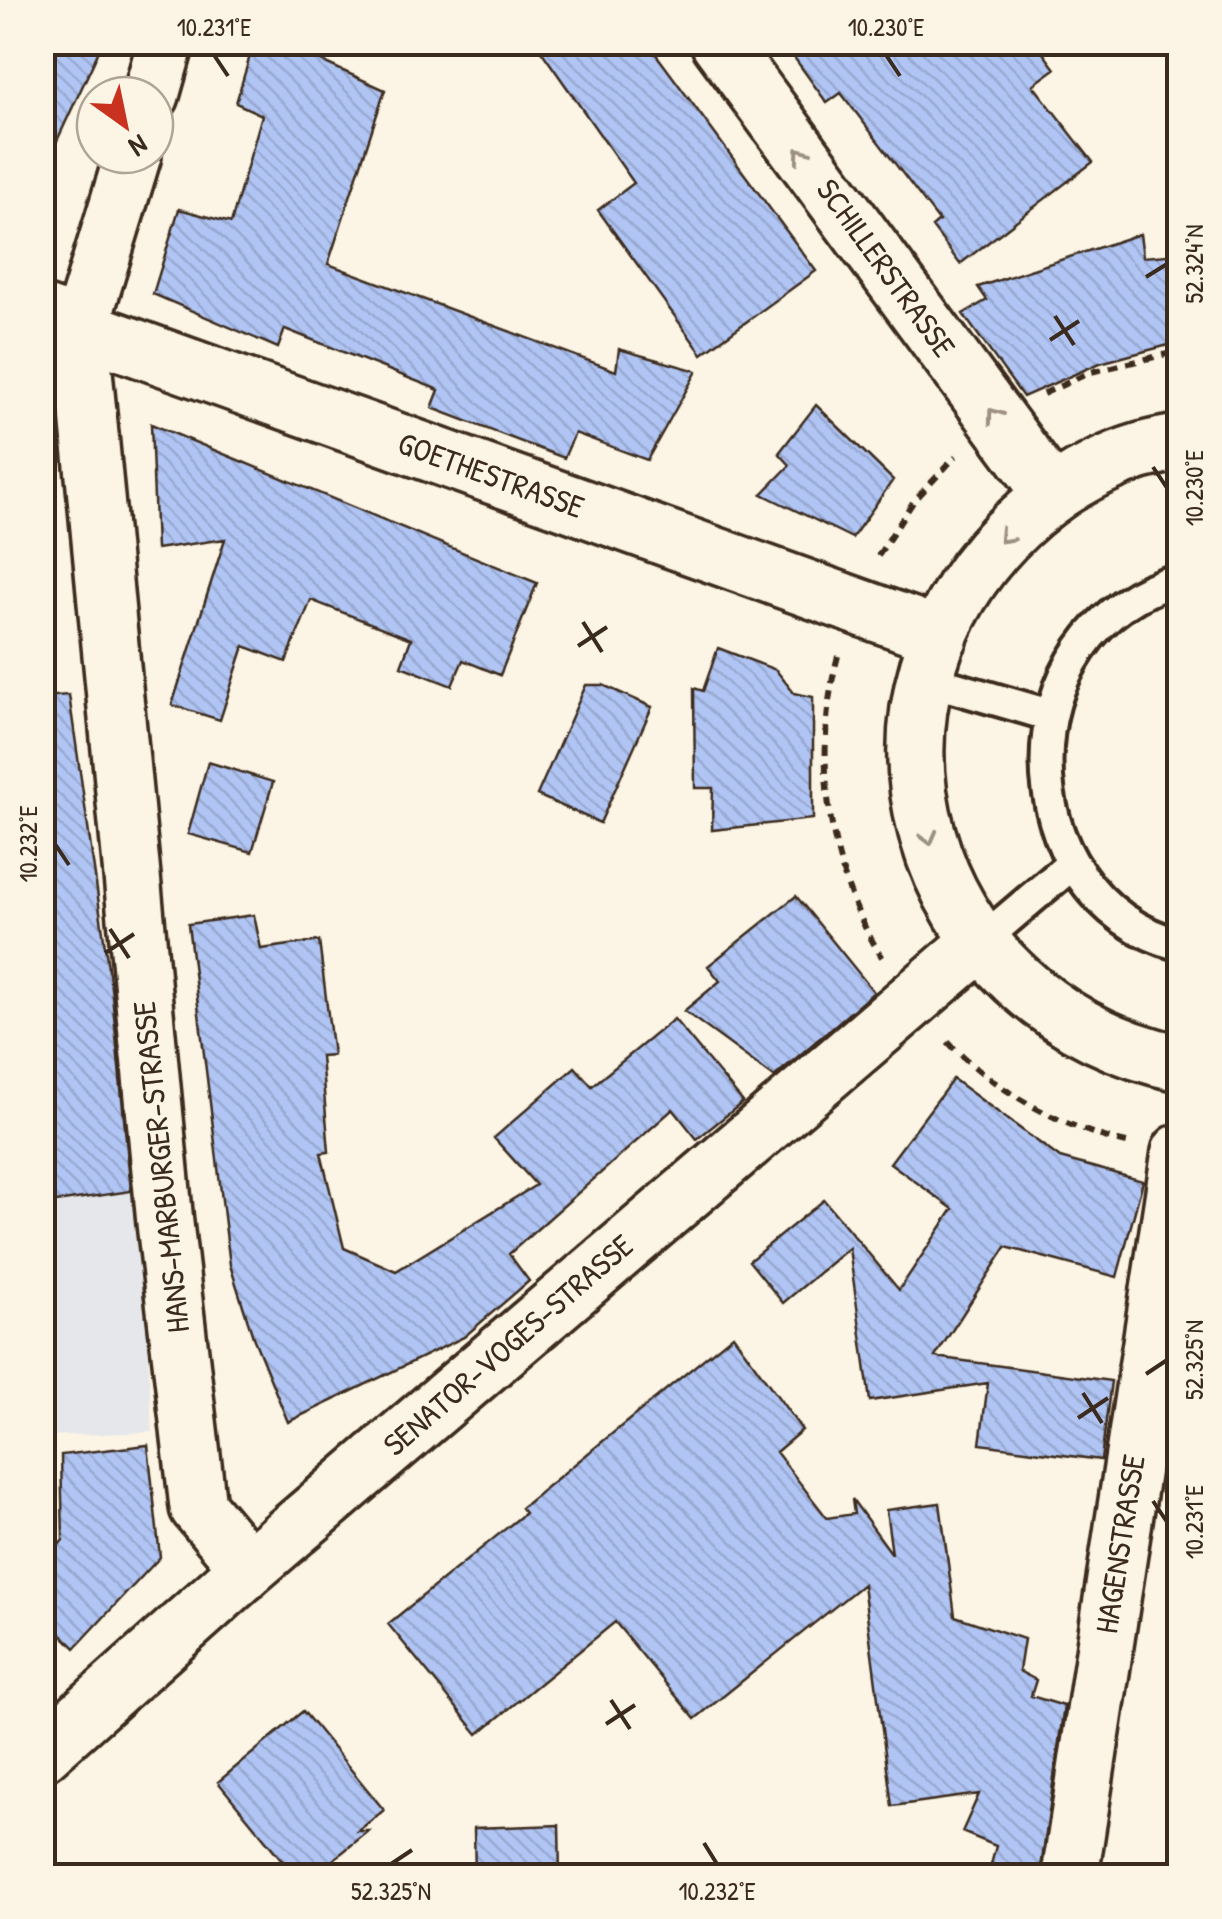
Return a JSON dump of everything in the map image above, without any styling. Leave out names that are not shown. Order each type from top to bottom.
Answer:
[{"type":"street","points":[[157,75],[166,42]]},
{"type":"street","name":"SCHILLERSTRASSE","points":[[719,42],[1052,494]]},
{"type":"street","points":[[61,322],[123,175]]},
{"type":"street","name":"GOETHESTRASSE","points":[[61,322],[932,658]]},
{"type":"street","name":"HANS-MARBURGER-STRASSE","points":[[61,322],[198,1506],[249,1568]]},
{"type":"street","points":[[1180,443],[1107,464],[1052,494],[1005,534],[968,582],[932,658],[917,734],[918,789],[930,844],[950,896],[979,943],[1024,990],[1077,1028],[1136,1054],[1180,1063]]},
{"type":"street","name":"SENATOR-VOGES-STRASSE","points":[[42,1754],[249,1568],[979,943]]},
{"type":"street","name":"HAGENSTRASSE","points":[[1070,1876],[1180,1152]]},
{"type":"lane","points":[[1180,579],[1160,584],[1110,616],[1072,661],[1049,715],[1044,767],[1051,817],[1072,864],[1110,909],[1160,940],[1180,945]]},
{"type":"lane","points":[[932,658],[1049,715]]},
{"type":"lane","points":[[979,943],[1072,864]]},
{"type":"path","points":[[1141,357],[1180,351]]},
{"type":"shaded area","points":[[140,1190],[152,1432],[50,1436],[43,1466],[43,1204]]},
{"type":"building","points":[[42,42],[103,42],[88,75],[75,75],[75,102],[42,173]]},
{"type":"building","points":[[254,42],[327,42],[321,61],[385,90],[328,264],[616,371],[619,349],[697,371],[647,460],[575,433],[564,458],[432,408],[439,390],[285,329],[278,348],[153,294],[179,209],[231,223],[262,115],[236,103]]},
{"type":"building","points":[[535,42],[647,42],[816,271],[702,354],[598,210],[634,183]]},
{"type":"building","points":[[783,42],[1035,42],[1055,69],[1033,85],[1093,162],[960,264],[932,227],[939,221],[841,93],[827,103]]},
{"type":"building","points":[[1140,234],[1143,257],[1180,254],[1180,342],[1100,363],[1023,397],[963,314],[987,300],[978,287]]},
{"type":"building","points":[[816,405],[893,480],[852,538],[762,494],[790,465],[779,453]]},
{"type":"building","points":[[151,424],[537,583],[500,675],[463,660],[452,686],[401,666],[411,639],[311,600],[286,662],[244,646],[220,720],[172,705],[225,539],[156,549]]},
{"type":"building","points":[[718,648],[776,670],[794,693],[813,697],[813,819],[712,830],[713,788],[695,788],[694,688],[703,691]]},
{"type":"building","points":[[586,685],[603,685],[652,707],[600,823],[537,795]]},
{"type":"building","points":[[69,695],[112,995],[131,1191],[42,1204],[42,697]]},
{"type":"building","points":[[208,762],[273,782],[252,852],[188,834]]},
{"type":"building","points":[[796,896],[874,992],[774,1077],[684,1011],[720,981],[708,966]]},
{"type":"building","points":[[254,915],[261,949],[319,941],[333,1055],[321,1056],[329,1152],[321,1153],[344,1248],[396,1271],[536,1185],[494,1138],[575,1067],[592,1086],[674,1019],[743,1102],[697,1139],[673,1109],[509,1254],[529,1281],[464,1337],[288,1422],[253,1337],[230,1265],[188,924]]},
{"type":"building","points":[[953,1079],[1060,1158],[1143,1181],[1117,1277],[1006,1247],[935,1357],[1111,1381],[1101,1460],[980,1444],[988,1383],[870,1401],[849,1248],[783,1303],[749,1261],[824,1200],[899,1290],[953,1209],[890,1163]]},
{"type":"building","points":[[733,1335],[802,1430],[776,1452],[827,1518],[854,1514],[852,1499],[892,1554],[886,1510],[940,1503],[955,1616],[1024,1639],[1019,1671],[1036,1680],[1031,1696],[1064,1706],[1040,1876],[988,1876],[996,1846],[962,1832],[979,1794],[892,1806],[863,1584],[695,1719],[615,1622],[478,1734],[388,1624],[525,1513],[521,1508]]},
{"type":"building","points":[[148,1445],[160,1557],[75,1648],[42,1615],[42,1565],[63,1540],[61,1455]]},
{"type":"building","points":[[303,1711],[384,1810],[358,1831],[369,1831],[313,1876],[295,1876],[218,1782]]},
{"type":"building","points":[[559,1825],[560,1876],[475,1876],[474,1828]]}]
